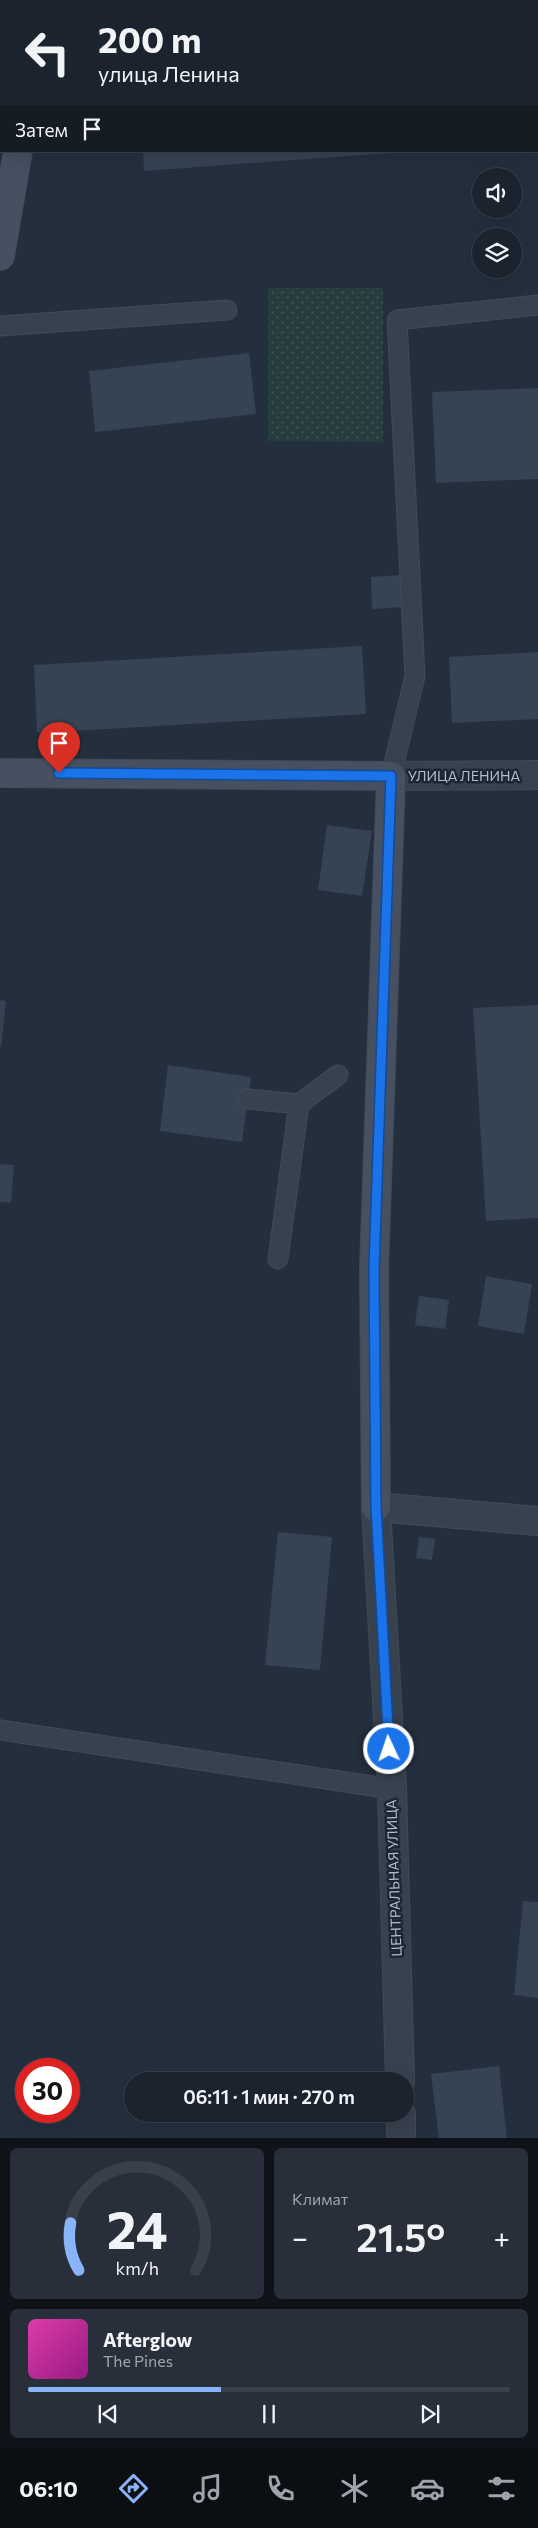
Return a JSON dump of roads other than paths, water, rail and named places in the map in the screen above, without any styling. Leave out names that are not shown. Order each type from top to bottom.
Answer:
[{"type":"street","points":[[0,256],[18,152]]},
{"type":"street","name":"УЛИЦА ЛЕНИНА","points":[[0,773],[391,776],[538,775]]},
{"type":"street","name":"ЦЕНТРАЛЬНАЯ УЛИЦА","points":[[391,776],[374,1269],[376,1506],[392,1789],[400,2072]]},
{"type":"street","points":[[376,1506],[538,1521]]},
{"type":"street","points":[[401,2122],[402,2138]]},
{"type":"lane","points":[[391,776],[416,676],[397,320],[538,306]]},
{"type":"lane","points":[[0,326],[227,310]]},
{"type":"lane","points":[[248,1099],[299,1104],[338,1075]]},
{"type":"lane","points":[[278,1260],[299,1104]]},
{"type":"lane","points":[[0,1730],[392,1789]]}]
